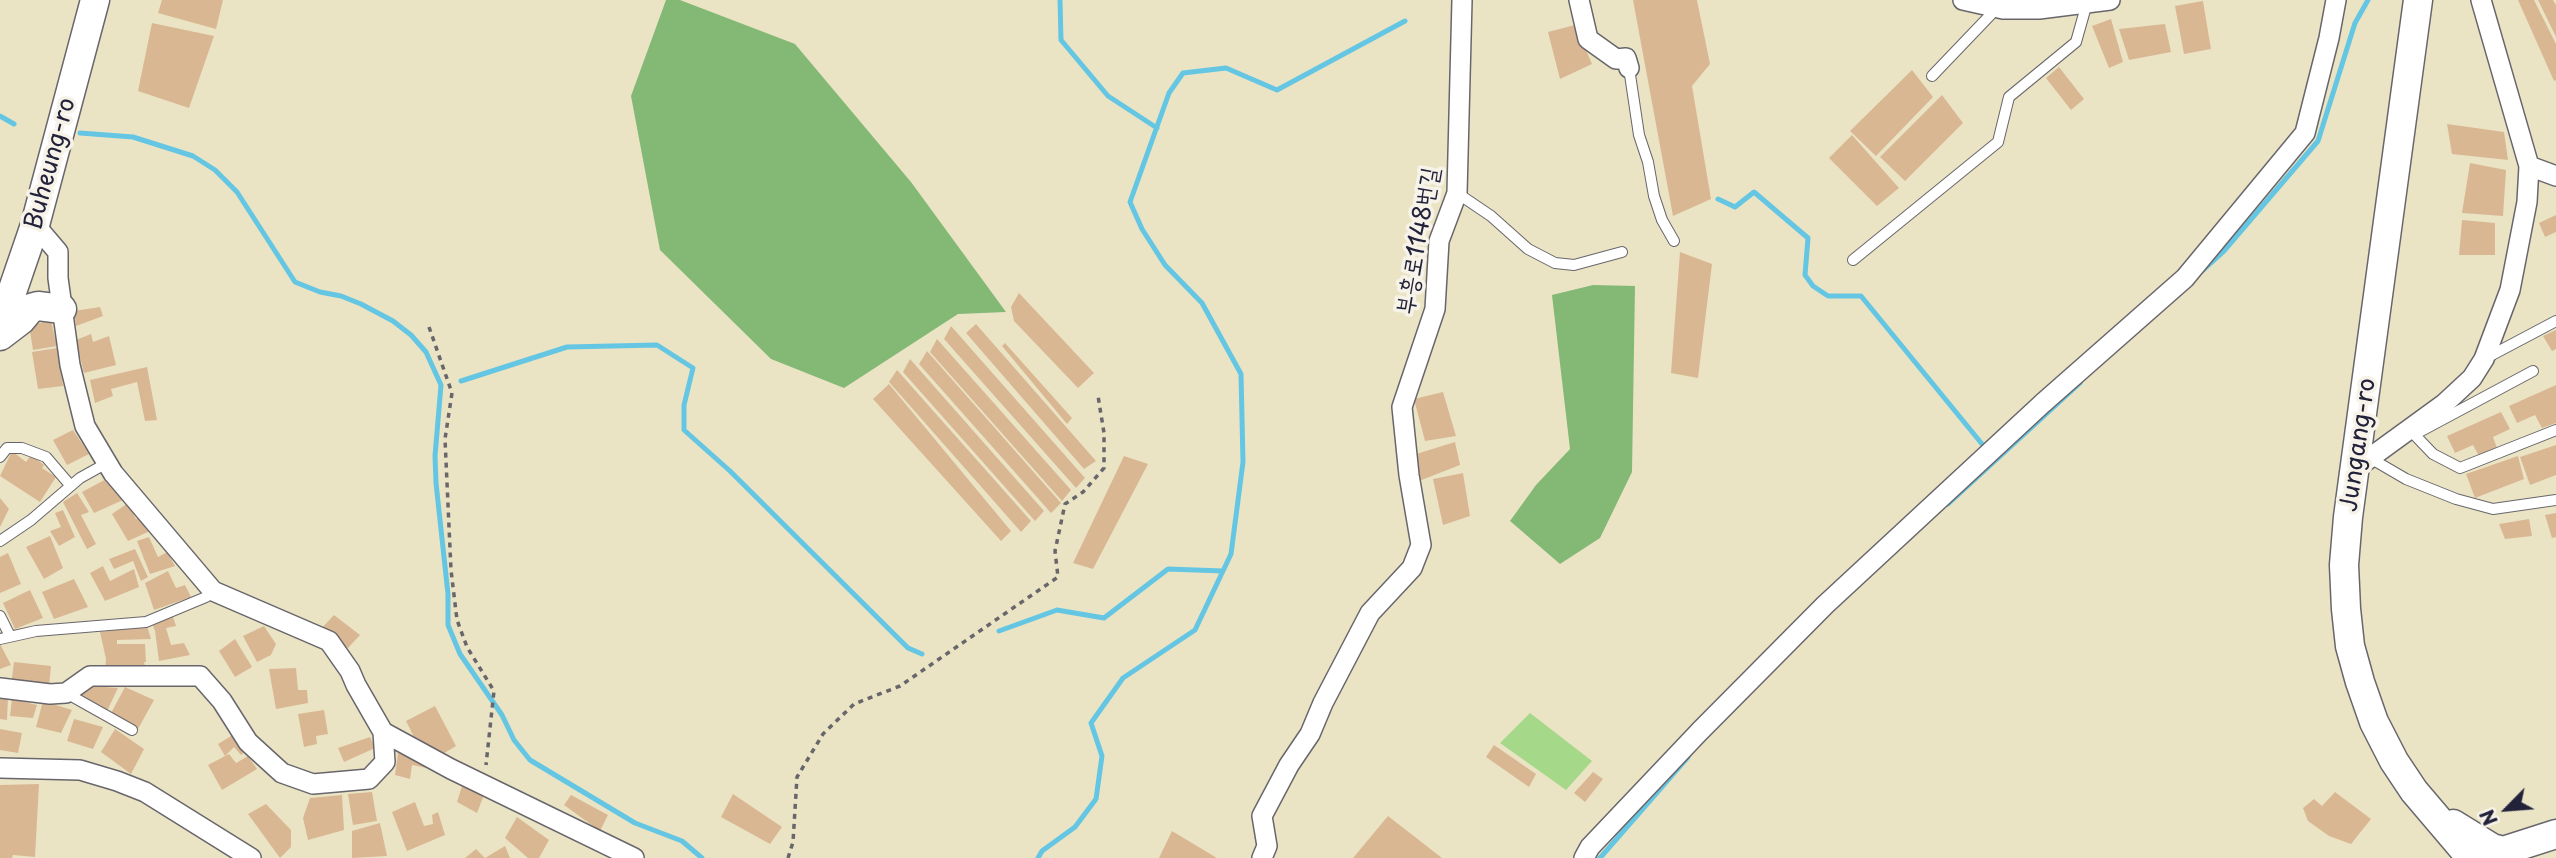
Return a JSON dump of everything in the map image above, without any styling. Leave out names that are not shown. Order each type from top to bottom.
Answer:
[{"type":"main road","name":"Buheung-ro","points":[[0,327],[35,225],[95,0]]},
{"type":"main road","name":"Jungang-ro","points":[[2418,0],[2363,463],[2348,517],[2344,565],[2350,646],[2374,722],[2394,761],[2414,791],[2471,858]]},
{"type":"main road","points":[[0,335],[32,308],[38,306],[62,309]]},
{"type":"main road","points":[[2414,791],[2462,832],[2492,848],[2503,851],[2556,834]]},
{"type":"street","name":"부흥로1148번길","points":[[1262,858],[1266,846],[1262,816],[1289,765],[1310,734],[1370,613],[1412,568],[1421,545],[1409,475],[1402,407],[1435,309],[1439,240],[1457,193],[1462,0]]},
{"type":"street","points":[[1578,0],[1588,39],[1616,59],[1631,61]]},
{"type":"street","points":[[1964,0],[2039,9],[2110,0]]},
{"type":"street","points":[[1584,858],[1590,847],[1682,750],[1825,605],[2043,403],[2186,278],[2305,133],[2336,0]]},
{"type":"street","points":[[2363,463],[2412,432],[2462,390],[2484,359],[2510,290],[2527,202],[2529,166],[2481,0]]},
{"type":"street","points":[[2529,166],[2556,176]]},
{"type":"street","points":[[0,688],[50,694],[66,693],[90,676],[200,676],[222,701],[248,743],[282,772],[313,784],[369,779],[385,762],[383,732],[351,671],[329,641],[213,591],[107,463],[80,414],[62,309],[58,252],[35,225]]},
{"type":"street","points":[[383,732],[634,858]]},
{"type":"street","points":[[0,768],[80,770],[117,781],[145,792],[251,858]]},
{"type":"lane","points":[[1853,260],[1998,142],[2009,97],[2076,42],[2087,3]]},
{"type":"lane","points":[[1932,76],[2004,4]]},
{"type":"lane","points":[[1631,61],[1639,135],[1648,162],[1654,196],[1662,220],[1674,241]]},
{"type":"lane","points":[[1457,193],[1491,216],[1528,249],[1555,263],[1574,265],[1622,252]]},
{"type":"lane","points":[[2484,359],[2556,321]]},
{"type":"lane","points":[[2533,371],[2412,432],[2432,454],[2460,468],[2556,430]]},
{"type":"lane","points":[[2472,378],[2484,397]]},
{"type":"lane","points":[[0,457],[7,448],[22,448],[46,457],[70,485]]},
{"type":"lane","points":[[0,541],[31,520],[70,485],[107,463]]},
{"type":"lane","points":[[2363,463],[2456,499],[2493,509],[2556,500]]},
{"type":"lane","points":[[0,615],[5,638],[36,631],[146,622],[206,597],[213,591]]},
{"type":"lane","points":[[66,693],[132,730]]},
{"type":"path","points":[[429,327],[452,394],[445,439],[457,620],[467,647],[494,691],[485,785]]},
{"type":"path","points":[[788,858],[793,842],[797,777],[823,734],[854,704],[900,686],[1058,578],[1055,551],[1065,504],[1083,492],[1104,468],[1104,433],[1098,396]]},
{"type":"green space","points":[[666,0],[680,0],[795,44],[911,182],[1006,312],[958,314],[844,388],[771,359],[660,250],[631,96]]},
{"type":"green space","points":[[1593,285],[1635,286],[1632,472],[1600,538],[1560,564],[1510,521],[1536,485],[1570,449],[1552,295]]},
{"type":"green space","points":[[1530,713],[1592,761],[1566,790],[1500,743]]},
{"type":"building","points":[[162,0],[223,0],[216,29],[158,13]]},
{"type":"building","points":[[1633,0],[1697,0],[1710,64],[1692,86],[1711,199],[1673,216]]},
{"type":"building","points":[[2518,0],[2534,0],[2556,44],[2554,81]]},
{"type":"building","points":[[2538,0],[2553,0],[2556,5],[2556,37]]},
{"type":"building","points":[[2203,1],[2211,49],[2184,54],[2175,6]]},
{"type":"building","points":[[2111,19],[2123,62],[2109,68],[2092,26]]},
{"type":"building","points":[[152,23],[214,36],[189,108],[138,91]]},
{"type":"building","points":[[2165,24],[2171,52],[2129,60],[2119,29]]},
{"type":"building","points":[[1575,25],[1592,64],[1560,79],[1548,32]]},
{"type":"building","points":[[2059,67],[2084,99],[2071,110],[2046,78]]},
{"type":"building","points":[[1912,70],[1933,97],[1876,156],[1850,131]]},
{"type":"building","points":[[1942,95],[1963,123],[1905,181],[1880,157]]},
{"type":"building","points":[[2447,124],[2504,132],[2508,160],[2452,154]]},
{"type":"building","points":[[1852,135],[1899,188],[1877,206],[1829,158]]},
{"type":"building","points":[[2470,163],[2506,170],[2503,216],[2462,213]]},
{"type":"building","points":[[2556,215],[2556,232],[2545,237],[2539,223]]},
{"type":"building","points":[[2462,220],[2495,223],[2495,255],[2459,255]]},
{"type":"building","points":[[1680,252],[1712,264],[1698,378],[1671,373]]},
{"type":"building","points":[[1019,293],[1094,373],[1078,388],[1014,321],[1011,307]]},
{"type":"building","points":[[100,307],[103,316],[76,326],[74,311]]},
{"type":"building","points":[[51,321],[57,346],[33,350],[29,325]]},
{"type":"building","points":[[976,324],[1096,461],[1084,469],[966,333]]},
{"type":"building","points":[[951,326],[1085,478],[1076,488],[944,339]]},
{"type":"building","points":[[2556,330],[2556,349],[2552,351],[2543,336]]},
{"type":"building","points":[[91,334],[93,342],[109,336],[116,365],[84,373],[76,340]]},
{"type":"building","points":[[937,339],[1071,490],[1062,501],[930,352]]},
{"type":"building","points":[[1005,343],[1072,418],[1067,424],[1002,346]]},
{"type":"building","points":[[57,348],[63,386],[38,389],[32,352]]},
{"type":"building","points":[[927,351],[1061,503],[1051,513],[919,364]]},
{"type":"building","points":[[910,359],[1044,511],[1035,521],[903,372]]},
{"type":"building","points":[[147,367],[157,420],[145,421],[137,382],[111,389],[113,396],[95,403],[90,380]]},
{"type":"building","points":[[897,370],[1031,521],[1021,532],[889,382]]},
{"type":"building","points":[[889,384],[1011,531],[1001,541],[873,399]]},
{"type":"building","points":[[2556,385],[2556,423],[2542,428],[2535,415],[2517,423],[2509,406]]},
{"type":"building","points":[[1443,392],[1456,436],[1425,441],[1414,399]]},
{"type":"building","points":[[2501,412],[2510,429],[2493,437],[2498,451],[2480,458],[2473,445],[2455,453],[2447,436]]},
{"type":"building","points":[[73,430],[89,454],[67,465],[53,440]]},
{"type":"building","points":[[1455,442],[1460,465],[1419,481],[1413,455]]},
{"type":"building","points":[[2556,445],[2556,475],[2530,485],[2520,457]]},
{"type":"building","points":[[12,451],[26,462],[31,455],[44,465],[42,468],[56,477],[40,502],[0,476]]},
{"type":"building","points":[[1124,456],[1148,464],[1093,569],[1073,563]]},
{"type":"building","points":[[2518,456],[2524,479],[2475,498],[2466,474]]},
{"type":"building","points":[[1463,473],[1470,516],[1443,525],[1433,479]]},
{"type":"building","points":[[110,477],[123,500],[94,513],[82,492]]},
{"type":"building","points":[[77,493],[89,512],[81,515],[96,544],[87,549],[63,502]]},
{"type":"building","points":[[0,498],[9,509],[0,527]]},
{"type":"building","points":[[128,503],[136,519],[142,516],[150,531],[128,541],[112,514]]},
{"type":"building","points":[[63,510],[75,537],[59,546],[50,531],[61,527],[55,513]]},
{"type":"building","points":[[2556,513],[2556,537],[2552,538],[2545,515]]},
{"type":"building","points":[[2529,519],[2532,536],[2505,539],[2499,524]]},
{"type":"building","points":[[50,536],[63,568],[44,579],[26,547]]},
{"type":"building","points":[[149,537],[158,557],[167,552],[175,566],[150,574],[137,541]]},
{"type":"building","points":[[135,549],[148,577],[141,581],[133,561],[114,569],[109,559]]},
{"type":"building","points":[[8,553],[21,584],[0,593],[0,557]]},
{"type":"building","points":[[103,566],[110,581],[134,569],[139,587],[105,601],[90,573]]},
{"type":"building","points":[[168,571],[176,588],[185,585],[191,597],[154,610],[145,583]]},
{"type":"building","points":[[74,579],[88,607],[54,619],[42,592]]},
{"type":"building","points":[[30,590],[43,618],[15,629],[3,603]]},
{"type":"building","points":[[172,614],[176,626],[166,628],[171,645],[184,643],[190,655],[159,661],[152,623]]},
{"type":"building","points":[[334,615],[360,635],[348,648],[321,629]]},
{"type":"building","points":[[147,626],[151,639],[117,640],[117,644],[145,644],[146,670],[105,672],[106,659],[100,632]]},
{"type":"building","points":[[264,626],[276,644],[271,655],[257,662],[243,636]]},
{"type":"building","points":[[235,639],[252,667],[235,677],[219,651]]},
{"type":"building","points":[[0,644],[11,665],[0,669]]},
{"type":"building","points":[[14,662],[51,666],[49,687],[11,685]]},
{"type":"building","points":[[296,668],[298,690],[307,690],[308,703],[276,709],[269,669]]},
{"type":"building","points":[[90,686],[118,688],[107,711],[79,697]]},
{"type":"building","points":[[125,687],[154,700],[138,729],[110,715]]},
{"type":"building","points":[[0,696],[8,697],[7,720],[0,719]]},
{"type":"building","points":[[12,699],[37,705],[33,718],[10,716]]},
{"type":"building","points":[[43,701],[72,710],[61,733],[36,727]]},
{"type":"building","points":[[435,706],[456,746],[441,755],[436,749],[430,752],[425,744],[418,745],[406,721]]},
{"type":"building","points":[[324,710],[328,734],[316,736],[317,744],[304,747],[298,714]]},
{"type":"building","points":[[74,719],[103,727],[93,749],[67,741]]},
{"type":"building","points":[[0,729],[22,733],[18,753],[0,750]]},
{"type":"building","points":[[115,729],[144,749],[131,774],[101,752]]},
{"type":"building","points":[[236,733],[248,749],[241,755],[234,747],[225,756],[218,744]]},
{"type":"building","points":[[370,737],[375,748],[344,762],[338,748]]},
{"type":"building","points":[[1494,745],[1536,774],[1529,787],[1486,757]]},
{"type":"building","points":[[398,753],[428,760],[427,768],[412,765],[410,779],[395,775]]},
{"type":"building","points":[[229,754],[236,763],[248,756],[257,769],[222,790],[208,765]]},
{"type":"building","points":[[1593,772],[1603,779],[1585,802],[1574,793]]},
{"type":"building","points":[[463,783],[484,795],[477,813],[457,802]]},
{"type":"building","points":[[39,784],[35,857],[13,855],[12,858],[0,858],[0,785]]},
{"type":"building","points":[[372,792],[377,821],[353,825],[348,794]]},
{"type":"building","points":[[2335,792],[2371,819],[2351,844],[2329,836],[2308,821],[2303,808],[2314,799],[2322,806]]},
{"type":"building","points":[[733,794],[782,827],[770,844],[721,817]]},
{"type":"building","points":[[342,795],[344,830],[308,840],[303,818],[310,798]]},
{"type":"building","points":[[571,795],[608,815],[600,831],[564,805]]},
{"type":"building","points":[[415,802],[424,826],[433,824],[432,815],[438,812],[445,835],[407,851],[392,812]]},
{"type":"building","points":[[266,804],[291,830],[291,847],[280,858],[248,814]]},
{"type":"building","points":[[1388,816],[1442,858],[1353,858]]},
{"type":"building","points":[[517,817],[549,840],[539,858],[528,858],[505,838]]},
{"type":"building","points":[[380,823],[387,856],[352,858],[352,831]]},
{"type":"building","points":[[1172,831],[1217,858],[1159,858]]},
{"type":"building","points":[[505,846],[510,858],[485,858]]},
{"type":"building","points":[[476,849],[485,858],[465,858]]},
{"type":"waterway","points":[[1060,0],[1061,40],[1108,96],[1157,128]]},
{"type":"waterway","points":[[2201,272],[2223,252],[2318,141],[2355,23],[2368,0]]},
{"type":"waterway","points":[[1038,858],[1042,851],[1075,827],[1096,799],[1102,756],[1091,723],[1123,678],[1195,630],[1231,554],[1243,462],[1241,374],[1202,303],[1165,265],[1142,229],[1130,202],[1169,93],[1183,73],[1226,68],[1277,90],[1405,21]]},
{"type":"waterway","points":[[0,116],[14,124]]},
{"type":"waterway","points":[[80,133],[133,137],[193,156],[215,170],[237,192],[295,282],[320,292],[341,296],[393,321],[411,335],[426,352],[441,385],[435,456],[436,483],[448,594],[448,625],[460,654],[502,715],[514,740],[530,760],[635,823],[682,841],[702,858]]},
{"type":"waterway","points":[[1718,199],[1735,207],[1754,192],[1808,238],[1805,275],[1813,286],[1828,296],[1861,296],[1982,444]]},
{"type":"waterway","points":[[461,381],[567,347],[657,345],[693,368],[684,405],[684,430],[730,471],[908,648],[922,654]]},
{"type":"waterway","points":[[1948,504],[2080,383]]},
{"type":"waterway","points":[[999,631],[1057,610],[1104,618],[1168,569],[1223,571]]},
{"type":"waterway","points":[[1600,858],[1688,757]]}]
